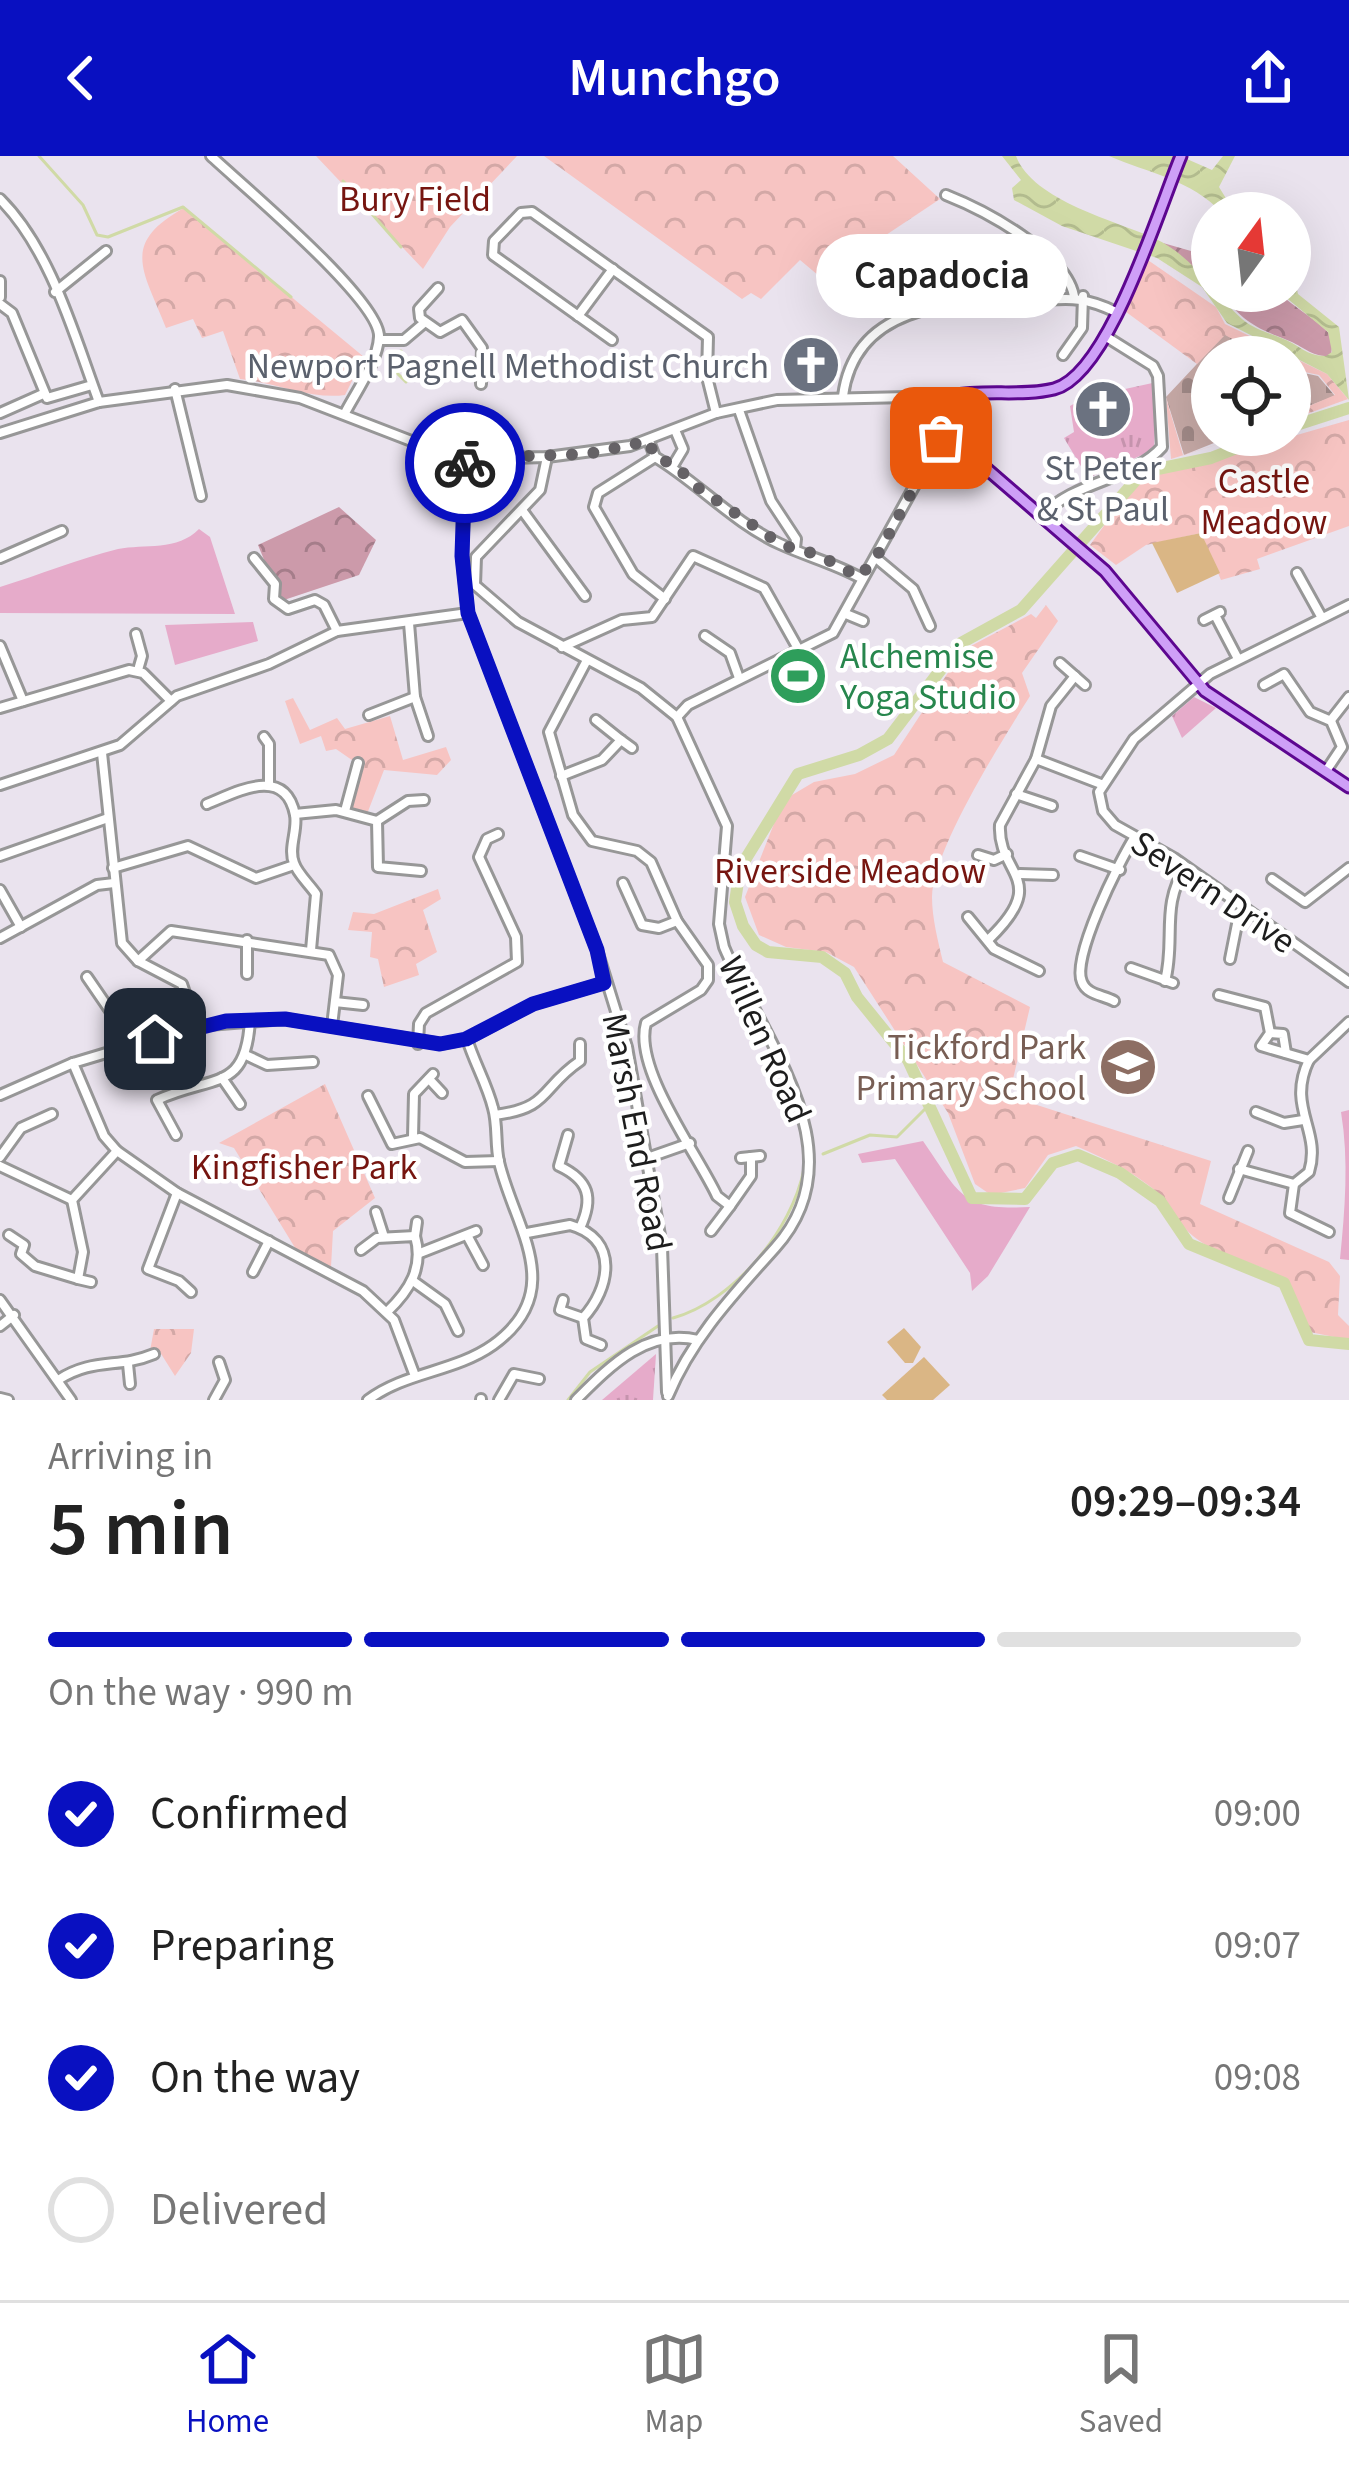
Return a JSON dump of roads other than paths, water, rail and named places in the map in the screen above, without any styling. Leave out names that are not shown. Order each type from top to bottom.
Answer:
[{"type":"main road","points":[[1181,156],[1105,336],[1083,371],[1057,388],[952,396],[953,429],[966,451],[1105,571],[1198,683],[1231,711],[1349,787]]},
{"type":"street","points":[[211,156],[349,287],[376,320],[379,340],[346,413]]},
{"type":"street","points":[[946,195],[988,212],[1043,254],[1072,284],[1082,328],[1063,355]]},
{"type":"street","points":[[0,199],[18,218],[55,292],[99,402]]},
{"type":"street","points":[[612,340],[491,249],[521,214],[532,212],[708,337],[707,377],[716,413]]},
{"type":"street","points":[[55,292],[105,250]]},
{"type":"street","points":[[578,316],[613,269]]},
{"type":"street","points":[[0,281],[0,300],[12,313],[43,394],[53,399],[92,385]]},
{"type":"street","points":[[438,288],[419,310],[424,323],[440,332],[462,320],[482,348],[481,384]]},
{"type":"street","points":[[843,396],[859,351],[891,321],[919,310],[1078,296],[1115,312]]},
{"type":"street","points":[[379,340],[404,340],[424,323]]},
{"type":"street","points":[[1045,520],[1087,484],[1155,455],[1162,446],[1153,366],[1105,336]]},
{"type":"street","points":[[0,433],[99,402],[175,389],[260,389],[346,413],[466,460],[547,458],[649,441],[716,413],[777,400],[952,396]]},
{"type":"street","points":[[175,389],[201,496]]},
{"type":"street","points":[[0,413],[43,394]]},
{"type":"street","points":[[739,410],[771,501],[796,538],[794,548]]},
{"type":"street","points":[[547,458],[540,490],[476,557],[471,571],[475,585],[502,609],[586,662],[641,688],[677,717],[688,705],[833,633],[846,614],[859,577],[876,558],[941,438],[953,429]]},
{"type":"street","points":[[674,464],[683,449],[675,430]]},
{"type":"street","points":[[649,441],[655,458]]},
{"type":"street","points":[[665,599],[633,574],[594,507],[598,493],[655,458],[674,464],[735,515],[859,577]]},
{"type":"street","name":"Marsh End Road","points":[[466,460],[462,556],[468,613],[597,950],[627,1047],[650,1157],[667,1334],[668,1398]]},
{"type":"street","points":[[522,510],[585,596]]},
{"type":"street","points":[[0,558],[62,531]]},
{"type":"street","points":[[562,647],[622,620],[652,617],[692,556],[764,588],[800,652]]},
{"type":"street","points":[[254,558],[275,584],[274,599],[280,605],[288,609],[315,601],[324,605],[337,631]]},
{"type":"street","points":[[876,558],[913,589],[930,626]]},
{"type":"street","points":[[1297,574],[1322,618]]},
{"type":"street","points":[[1036,759],[1101,784],[1134,739],[1198,683],[1237,657],[1349,605]]},
{"type":"street","points":[[0,785],[102,753],[140,732],[171,700],[269,664],[337,631],[468,613]]},
{"type":"street","points":[[846,614],[863,621]]},
{"type":"street","points":[[1204,620],[1218,614],[1237,657]]},
{"type":"street","points":[[409,623],[415,697],[428,736]]},
{"type":"street","points":[[136,634],[142,656],[138,670]]},
{"type":"street","points":[[706,636],[730,653],[739,678]]},
{"type":"street","points":[[0,646],[23,701]]},
{"type":"street","points":[[586,662],[549,732],[580,829],[592,842],[637,851],[651,862],[677,921],[708,965],[708,980],[701,990],[653,1015],[643,1034],[661,1095],[716,1196],[730,1206]]},
{"type":"street","points":[[1060,663],[1084,685]]},
{"type":"street","points":[[138,670],[171,700]]},
{"type":"street","points":[[0,708],[138,670]]},
{"type":"street","points":[[1264,685],[1284,674],[1310,712],[1330,721],[1342,747],[1326,771]]},
{"type":"street","points":[[988,940],[1009,921],[1020,874],[1007,854],[1000,825],[1036,759],[1051,706],[1075,676]]},
{"type":"street","points":[[369,715],[415,697]]},
{"type":"street","points":[[1330,721],[1336,707],[1349,697]]},
{"type":"street","name":"Willen Road","points":[[668,1398],[698,1340],[792,1228],[805,1206],[813,1167],[803,1118],[742,990],[719,924],[727,826],[677,717]]},
{"type":"street","points":[[596,720],[632,748]]},
{"type":"street","points":[[264,736],[269,744],[269,784],[295,814],[294,865],[316,895],[311,950]]},
{"type":"street","points":[[561,776],[602,760],[621,740]]},
{"type":"street","points":[[102,753],[122,943],[139,962],[182,984],[196,1026]]},
{"type":"street","points":[[345,811],[358,763]]},
{"type":"street","points":[[207,804],[245,785],[269,784]]},
{"type":"street","name":"Severn Drive","points":[[1101,784],[1103,812],[1134,838],[1186,867],[1349,982]]},
{"type":"street","points":[[1016,794],[1052,806]]},
{"type":"street","points":[[377,821],[408,801],[424,800]]},
{"type":"street","points":[[295,814],[345,811],[377,821]]},
{"type":"street","points":[[0,856],[108,818]]},
{"type":"street","points":[[377,821],[377,878]]},
{"type":"street","points":[[418,1044],[419,1024],[426,1013],[517,962],[516,938],[479,856],[487,838],[498,834]]},
{"type":"street","points":[[1114,1001],[1089,992],[1080,980],[1080,965],[1095,912],[1134,838]]},
{"type":"street","points":[[113,868],[188,846],[256,878],[294,865]]},
{"type":"street","points":[[978,855],[994,860],[1007,854]]},
{"type":"street","points":[[1080,856],[1120,870]]},
{"type":"street","points":[[378,867],[421,871]]},
{"type":"street","points":[[1131,968],[1169,982],[1173,948],[1166,919],[1186,867]]},
{"type":"street","points":[[1273,879],[1305,902],[1349,868]]},
{"type":"street","points":[[1020,874],[1053,875]]},
{"type":"street","points":[[0,938],[97,885],[114,883]]},
{"type":"street","points":[[623,883],[641,925],[659,928],[677,921]]},
{"type":"street","points":[[0,890],[21,927]]},
{"type":"street","points":[[1229,958],[1237,924],[1247,910]]},
{"type":"street","points":[[968,916],[1002,955],[1033,963],[1039,971]]},
{"type":"street","points":[[139,962],[170,931],[329,955],[335,964],[332,1026]]},
{"type":"street","points":[[247,940],[247,974]]},
{"type":"street","points":[[87,977],[135,1047]]},
{"type":"street","points":[[0,1095],[74,1063],[196,1026],[250,1020],[332,1026],[418,1044],[466,1039],[533,1004],[604,983]]},
{"type":"street","points":[[1219,995],[1265,1007],[1270,1033],[1261,1046],[1309,1060]]},
{"type":"street","points":[[335,1001],[362,1004]]},
{"type":"street","points":[[176,1135],[157,1100],[238,1071],[248,1057],[250,1020]]},
{"type":"street","points":[[1239,1169],[1294,1184],[1306,1178],[1315,1155],[1298,1099],[1309,1060],[1346,1038],[1349,1022]]},
{"type":"street","points":[[1270,1033],[1283,1034],[1286,1053]]},
{"type":"street","points":[[374,1398],[415,1376],[480,1353],[514,1326],[528,1298],[534,1269],[527,1233],[499,1161],[495,1115],[466,1039]]},
{"type":"street","points":[[495,1115],[527,1111],[544,1098],[580,1060],[580,1044]]},
{"type":"street","points":[[248,1057],[267,1064],[313,1062]]},
{"type":"street","points":[[74,1063],[97,1121],[117,1151],[177,1193],[348,1282],[387,1312],[401,1334],[415,1376]]},
{"type":"street","points":[[413,1137],[413,1094],[431,1076],[442,1093]]},
{"type":"street","points":[[222,1078],[239,1104]]},
{"type":"street","points":[[368,1096],[387,1146],[413,1137],[465,1162],[499,1161]]},
{"type":"street","points":[[1256,1112],[1284,1124],[1303,1120]]},
{"type":"street","points":[[52,1114],[21,1127],[0,1161],[72,1200],[83,1252],[78,1279]]},
{"type":"street","points":[[568,1136],[555,1167],[585,1184],[590,1197],[580,1228]]},
{"type":"street","points":[[650,1157],[690,1143]]},
{"type":"street","points":[[72,1200],[117,1151]]},
{"type":"street","points":[[1229,1198],[1248,1151]]},
{"type":"street","points":[[711,1231],[751,1176],[750,1157]]},
{"type":"street","points":[[1294,1184],[1290,1214],[1329,1232]]},
{"type":"street","points":[[145,1280],[177,1193]]},
{"type":"street","points":[[376,1212],[383,1237]]},
{"type":"street","points":[[387,1312],[413,1281],[420,1253],[415,1236],[418,1222]]},
{"type":"street","points":[[527,1233],[555,1225],[580,1228],[607,1260],[608,1281],[583,1318],[586,1340],[601,1345]]},
{"type":"street","points":[[420,1253],[472,1234],[483,1264]]},
{"type":"street","points":[[9,1235],[24,1245],[18,1258],[92,1282]]},
{"type":"street","points":[[361,1250],[383,1237],[415,1236]]},
{"type":"street","points":[[253,1272],[269,1241]]},
{"type":"street","points":[[148,1269],[179,1281],[190,1292]]},
{"type":"street","points":[[413,1281],[445,1304],[458,1331]]},
{"type":"street","points":[[0,1300],[70,1400]]},
{"type":"street","points":[[563,1300],[560,1310],[583,1318]]},
{"type":"street","points":[[0,1326],[14,1315]]},
{"type":"street","points":[[576,1400],[605,1371],[667,1334],[698,1340]]},
{"type":"street","points":[[58,1380],[90,1363],[128,1364],[154,1354]]},
{"type":"street","points":[[214,1400],[225,1380],[219,1362]]},
{"type":"street","points":[[128,1364],[130,1384]]},
{"type":"street","points":[[499,1400],[520,1368],[539,1378]]},
{"type":"water","points":[[1002,156],[1016,156],[1025,172],[1057,197],[1170,247],[1191,264],[1191,280],[1157,258],[1062,226],[1014,200],[1012,188],[1021,180]]},
{"type":"water","points":[[1109,156],[1180,156],[1212,170],[1223,156],[1235,156],[1219,187],[1222,192],[1195,192]]},
{"type":"water","points":[[1311,304],[1339,327],[1349,400],[1327,374],[1311,366],[1311,353],[1326,356],[1332,352],[1328,332],[1304,312],[1311,312]]},
{"type":"water","points":[[1219,312],[1235,312],[1276,336],[1252,336],[1227,323]]},
{"type":"waterway","points":[[39,156],[83,205],[97,235],[108,237],[183,207],[291,297]]},
{"type":"waterway","points":[[343,181],[401,247]]},
{"type":"waterway","points":[[401,351],[397,373],[406,382]]},
{"type":"waterway","points":[[1311,420],[1349,408]]},
{"type":"waterway","points":[[1216,456],[1143,472],[1021,610],[961,643],[888,739],[859,755],[798,774],[740,868],[735,902],[756,945],[768,952],[822,957],[845,973],[857,997],[908,1060],[972,1198],[1025,1199],[1053,1163],[1078,1155],[1120,1173],[1160,1201],[1189,1244],[1284,1283],[1309,1340],[1349,1344]]},
{"type":"waterway","points":[[823,1154],[870,1135],[897,1137],[927,1107]]},
{"type":"waterway","points":[[673,1318],[718,1296],[757,1260],[787,1216],[804,1169]]},
{"type":"waterway","points":[[568,1400],[590,1372],[658,1326]]},
{"type":"place","name":"Newport Pagnell Methodist Church","points":[[811,365]]},
{"type":"place","name":"St Peter & St Paul","points":[[1103,409]]},
{"type":"place","name":"Capadocia","points":[[941,438]]},
{"type":"place","name":"Alchemise Yoga Studio","points":[[798,676]]},
{"type":"place","name":"Tickford Park Primary School","points":[[1128,1067]]},
{"type":"park label","name":"Bury Field","points":[[415,198]]},
{"type":"park label","name":"Castle Meadow","points":[[1264,500]]},
{"type":"park label","name":"Riverside Meadow","points":[[850,870]]},
{"type":"park label","name":"Kingfisher Park","points":[[304,1166]]}]
